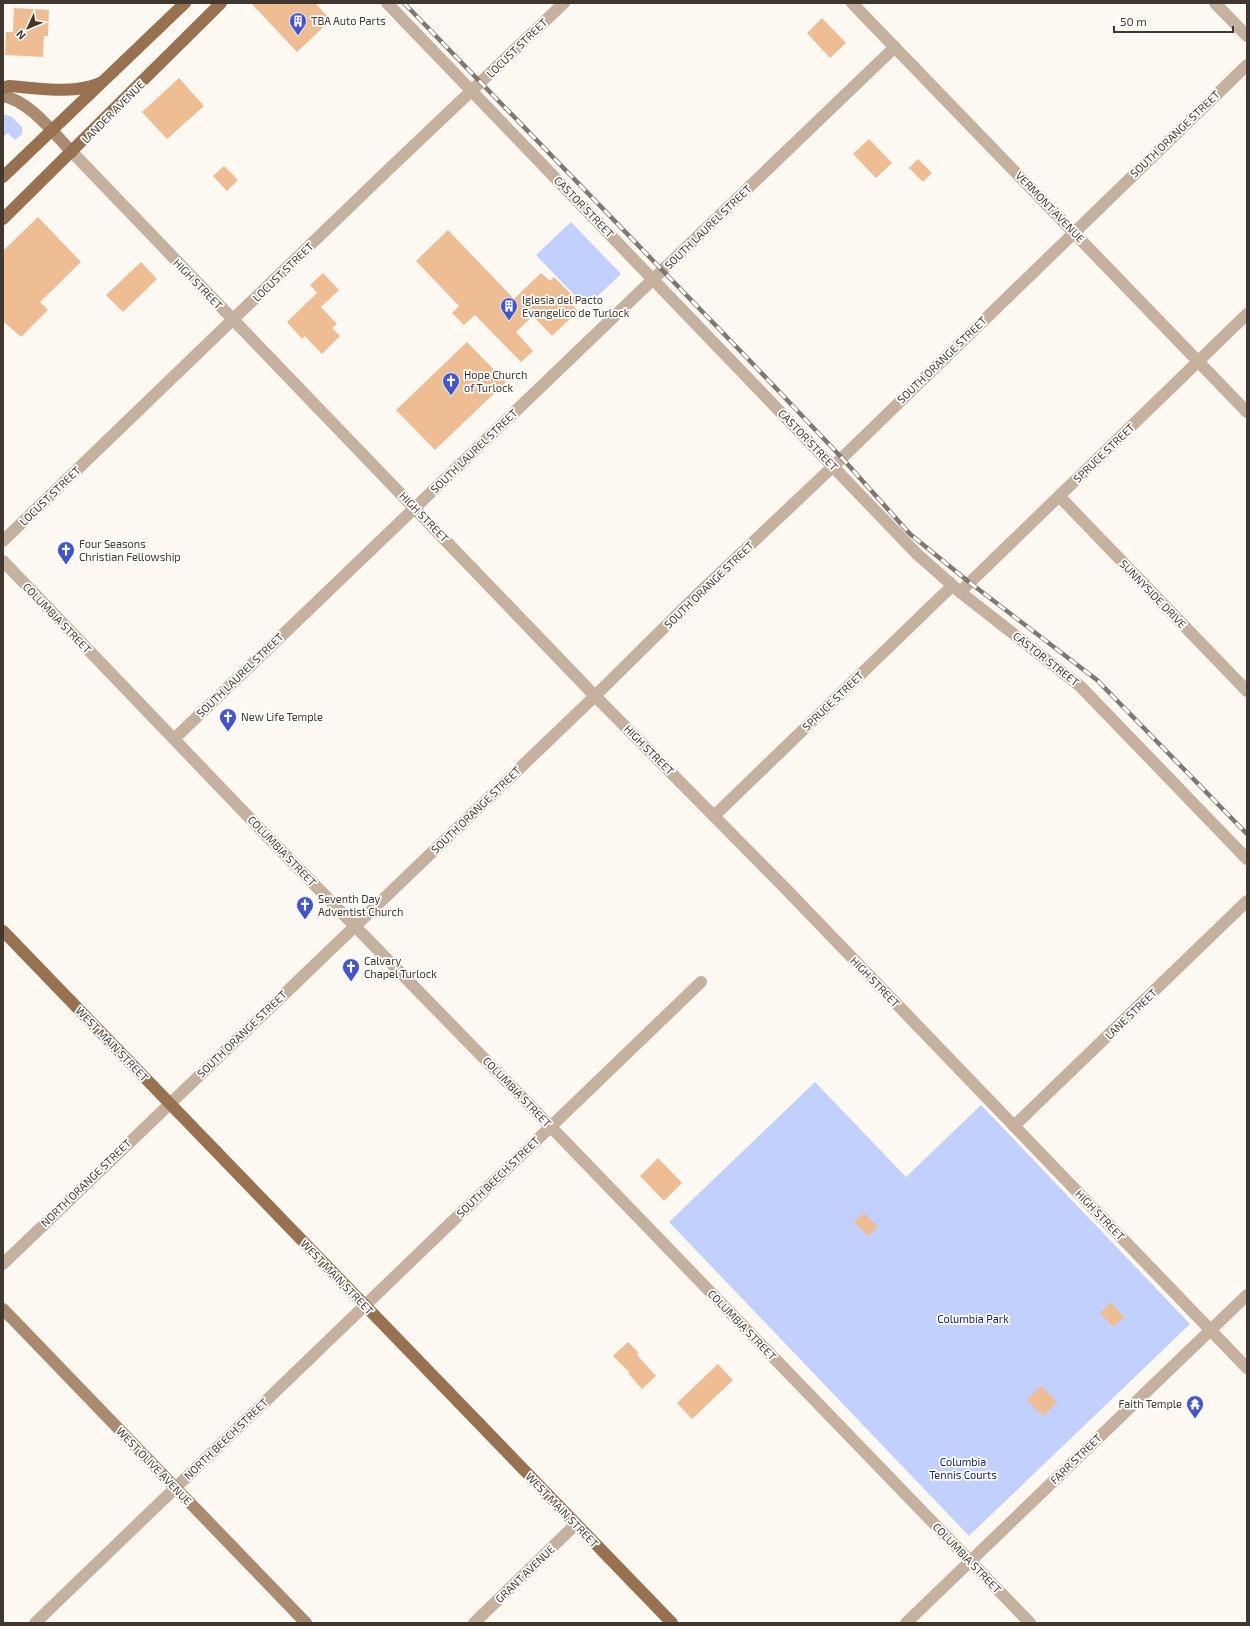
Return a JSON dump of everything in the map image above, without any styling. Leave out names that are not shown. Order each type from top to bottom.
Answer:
[{"type":"main road","points":[[3,177],[185,3]]},
{"type":"main road","name":"LANDER AVENUE","points":[[3,219],[221,3]]},
{"type":"main road","points":[[3,88],[9,86],[78,89],[95,85],[106,80]]},
{"type":"main road","name":"WEST MAIN STREET","points":[[3,931],[672,1623]]},
{"type":"street","name":"CASTOR STREET","points":[[387,3],[917,554],[956,589],[1080,686],[1247,858]]},
{"type":"street","name":"LOCUST STREET","points":[[3,541],[390,168],[564,3]]},
{"type":"street","name":"VERMONT AVENUE","points":[[852,3],[1247,412]]},
{"type":"street","points":[[1215,3],[1247,36]]},
{"type":"street","name":"SOUTH LAUREL STREET","points":[[174,738],[895,47]]},
{"type":"street","name":"SOUTH ORANGE STREET","points":[[169,1103],[595,696],[1247,65]]},
{"type":"street","name":"HIGH STREET","points":[[3,96],[15,99],[26,106],[72,152],[595,696],[714,816],[1247,1368]]},
{"type":"street","name":"SPRUCE STREET","points":[[714,816],[956,589],[1059,496],[1247,314]]},
{"type":"street","name":"SUNNYSIDE DRIVE","points":[[1059,496],[1247,691]]},
{"type":"street","name":"COLUMBIA STREET","points":[[3,561],[1030,1623]]},
{"type":"street","name":"LANE STREET","points":[[1014,1126],[1247,902]]},
{"type":"street","name":"SOUTH BEECH STREET","points":[[365,1306],[701,982]]},
{"type":"street","name":"NORTH ORANGE STREET","points":[[3,1264],[169,1103]]},
{"type":"street","name":"FARR STREET","points":[[906,1623],[1247,1295]]},
{"type":"street","name":"NORTH BEECH STREET","points":[[35,1623],[365,1306]]},
{"type":"street","name":"WEST OLIVE AVENUE","points":[[3,1309],[306,1623]]},
{"type":"street","name":"GRANT AVENUE","points":[[474,1623],[576,1524]]},
{"type":"green space","points":[[3,114],[12,117],[22,127],[22,134],[15,140],[8,133],[4,136],[3,135]]},
{"type":"green space","points":[[571,222],[621,274],[586,307],[536,255]]},
{"type":"green space","name":"Columbia Park","points":[[815,1082],[906,1177],[981,1105],[1190,1324],[969,1536],[669,1222]]},
{"type":"building","name":"TBA Auto Parts","points":[[251,3],[315,3],[331,20],[297,52]]},
{"type":"building","points":[[14,8],[49,10],[48,36],[44,36],[43,57],[5,55],[6,32],[13,32]]},
{"type":"building","points":[[822,18],[846,43],[830,58],[807,33]]},
{"type":"building","points":[[179,78],[204,106],[167,139],[142,112]]},
{"type":"building","points":[[869,139],[892,163],[876,178],[853,154]]},
{"type":"building","points":[[918,159],[932,173],[923,182],[909,168]]},
{"type":"building","points":[[224,166],[238,180],[227,191],[213,176]]},
{"type":"building","points":[[38,217],[81,262],[40,302],[48,310],[21,337],[3,321],[3,251]]},
{"type":"building","points":[[448,230],[514,299],[541,273],[550,281],[554,277],[577,300],[572,305],[578,311],[552,336],[533,316],[516,332],[533,351],[521,362],[475,315],[464,325],[452,313],[459,306],[416,261]]},
{"type":"building","points":[[141,262],[157,279],[123,312],[106,295]]},
{"type":"building","points":[[323,273],[339,290],[321,307],[337,324],[332,328],[340,336],[322,354],[305,336],[302,339],[287,322],[317,293],[310,285]]},
{"type":"building","name":"Hope Church of Turlock","points":[[467,342],[506,382],[435,450],[396,410]]},
{"type":"building","points":[[658,1158],[682,1183],[664,1201],[640,1176]]},
{"type":"building","points":[[864,1213],[878,1227],[868,1236],[854,1222]]},
{"type":"building","points":[[1111,1303],[1124,1317],[1113,1327],[1100,1313]]},
{"type":"building","points":[[628,1342],[639,1353],[637,1355],[656,1376],[642,1389],[628,1373],[629,1372],[613,1356]]},
{"type":"building","points":[[718,1364],[733,1380],[692,1419],[677,1403]]},
{"type":"building","points":[[1041,1386],[1057,1402],[1043,1416],[1027,1400]]},
{"type":"railway","points":[[404,3],[752,363],[842,458],[910,534],[969,582],[1097,680],[1247,834]]},
{"type":"place","name":"TBA Auto Parts","points":[[298,36]]},
{"type":"place","name":"Iglesia del Pacto Evangelico de Turlock","points":[[509,321]]},
{"type":"place","name":"Hope Church of Turlock","points":[[451,396]]},
{"type":"place","name":"Four Seasons Christian Fellowship","points":[[66,565]]},
{"type":"place","name":"New Life Temple","points":[[228,732]]},
{"type":"place","name":"Seventh Day Adventist Church","points":[[305,920]]},
{"type":"place","name":"Calvary Chapel Turlock","points":[[351,982]]},
{"type":"place","name":"Faith Temple","points":[[1195,1419]]},
{"type":"park label","name":"Columbia Tennis Courts","points":[[963,1468]]}]
